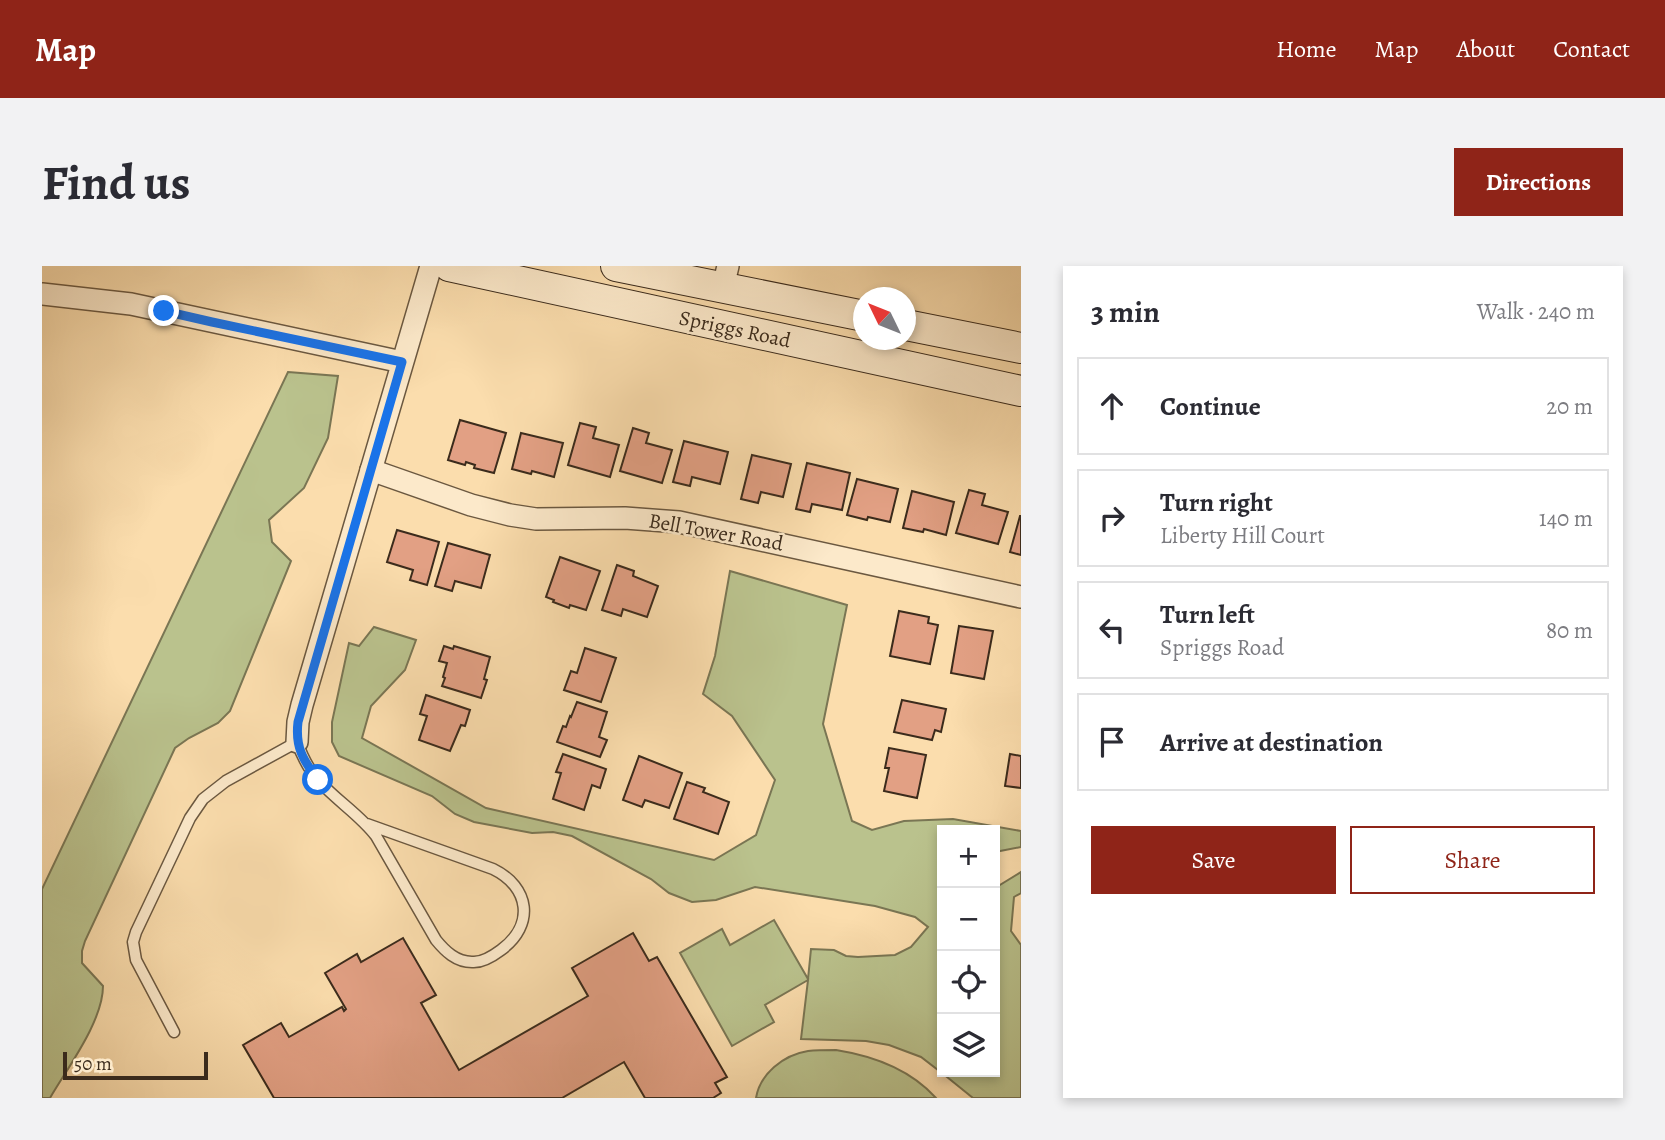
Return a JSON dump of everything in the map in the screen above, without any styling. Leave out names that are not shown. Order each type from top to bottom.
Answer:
[{"type":"main road","name":"Spriggs Road","points":[[449,266],[1021,391]]},
{"type":"main road","name":"Spriggs Road","points":[[617,266],[725,277],[853,313]]},
{"type":"main road","points":[[916,327],[1021,348]]},
{"type":"street","points":[[297,742],[302,705],[431,266]]},
{"type":"street","points":[[42,294],[131,304],[402,362]]},
{"type":"street","name":"Bell Tower Road","points":[[371,470],[471,505],[510,515],[536,519],[642,518],[679,522],[1021,597]]},
{"type":"lane","points":[[174,1032],[135,960],[133,942],[136,932],[190,818],[203,799],[226,781],[297,742],[318,780],[367,824],[376,836],[436,940],[447,953],[458,959],[481,961],[515,938],[522,928],[523,904],[512,882],[504,874],[367,824]]},
{"type":"green space","points":[[288,372],[338,376],[328,438],[304,488],[269,520],[272,542],[291,561],[230,711],[218,723],[175,748],[85,941],[82,963],[103,986],[101,1000],[91,1029],[75,1058],[50,1098],[42,1098],[42,889]]},
{"type":"green space","points":[[730,571],[847,605],[823,724],[852,821],[872,830],[904,821],[953,819],[987,825],[937,825],[937,1070],[921,1057],[889,1045],[866,1041],[801,1039],[808,980],[765,1005],[774,1022],[732,1046],[680,953],[722,929],[730,945],[774,920],[808,979],[811,949],[834,950],[846,956],[858,957],[895,955],[911,947],[928,927],[915,917],[875,906],[755,887],[716,900],[692,902],[669,893],[651,879],[572,836],[553,832],[532,833],[474,822],[455,814],[432,796],[339,756],[332,742],[332,722],[349,643],[359,646],[374,627],[416,640],[405,670],[371,706],[362,738],[486,808],[714,860],[756,835],[775,780],[732,716],[703,694],[715,656]]},
{"type":"green space","points":[[1000,827],[1021,831],[1021,847],[1000,851]]},
{"type":"green space","points":[[1021,872],[1021,893],[1014,897],[1011,931],[1021,945],[1021,1098],[973,1098],[946,1077],[1000,1077],[1000,885]]},
{"type":"green space","points":[[836,1050],[890,1065],[915,1079],[936,1098],[756,1098],[762,1081],[782,1061],[808,1051]]},
{"type":"building","points":[[460,420],[506,433],[494,473],[474,468],[475,465],[466,462],[465,465],[448,460]]},
{"type":"building","points":[[580,423],[596,427],[593,438],[619,445],[610,477],[568,465]]},
{"type":"building","points":[[633,428],[649,433],[646,443],[672,450],[662,483],[620,471]]},
{"type":"building","points":[[521,433],[563,443],[554,477],[512,469]]},
{"type":"building","points":[[684,441],[728,452],[720,484],[692,477],[690,486],[673,482]]},
{"type":"building","points":[[752,455],[791,464],[783,497],[761,492],[758,503],[741,499]]},
{"type":"building","points":[[807,463],[850,473],[842,510],[812,504],[810,512],[796,509]]},
{"type":"building","points":[[857,479],[898,489],[890,522],[847,515]]},
{"type":"building","points":[[969,490],[985,494],[982,505],[1008,512],[998,544],[956,533]]},
{"type":"building","points":[[912,491],[954,502],[946,535],[924,529],[923,532],[903,528]]},
{"type":"building","points":[[1021,516],[1021,555],[1010,552]]},
{"type":"building","points":[[397,530],[439,542],[427,585],[410,580],[413,570],[387,562]]},
{"type":"building","points":[[448,543],[490,555],[481,588],[455,581],[452,591],[435,586]]},
{"type":"building","points":[[560,557],[600,571],[586,610],[570,605],[569,608],[546,597]]},
{"type":"building","points":[[617,565],[634,571],[633,576],[658,586],[647,617],[623,609],[621,616],[602,610]]},
{"type":"building","points":[[899,611],[929,617],[928,623],[938,625],[930,664],[890,656]]},
{"type":"building","points":[[959,626],[993,631],[984,679],[951,673]]},
{"type":"building","points":[[444,646],[453,649],[454,646],[490,657],[481,698],[442,686],[447,663],[439,661]]},
{"type":"building","points":[[585,648],[616,658],[601,702],[564,690],[571,671],[577,673]]},
{"type":"building","points":[[426,695],[470,710],[465,726],[461,725],[450,751],[419,740],[427,716],[420,714]]},
{"type":"building","points":[[902,700],[946,709],[941,732],[935,730],[932,740],[894,732]]},
{"type":"building","points":[[577,702],[607,712],[599,737],[607,740],[600,757],[557,742]]},
{"type":"building","points":[[889,748],[926,755],[917,798],[884,791],[889,768],[885,768]]},
{"type":"building","points":[[563,754],[606,769],[600,788],[592,785],[584,810],[553,799],[561,773],[556,772]]},
{"type":"building","points":[[1010,754],[1021,756],[1021,788],[1005,786]]},
{"type":"building","points":[[639,756],[682,773],[669,808],[645,800],[642,807],[623,800]]},
{"type":"building","points":[[687,782],[705,788],[703,792],[729,802],[718,834],[674,819]]},
{"type":"building","points":[[633,933],[649,961],[657,957],[727,1077],[715,1083],[721,1093],[713,1098],[645,1098],[624,1062],[562,1098],[274,1098],[243,1045],[281,1023],[289,1037],[342,1007],[344,1011],[346,1009],[325,973],[357,954],[361,962],[403,938],[436,995],[421,1003],[459,1070],[588,996],[572,968]]},
{"type":"route","points":[[164,311],[402,362],[298,722],[297,742],[310,770],[318,780]]}]
